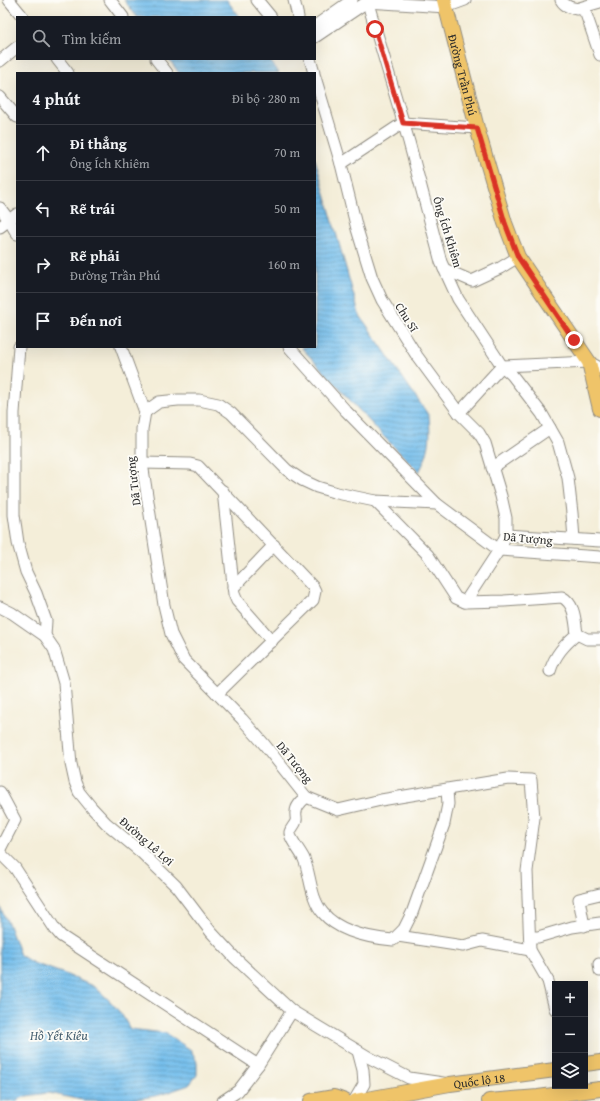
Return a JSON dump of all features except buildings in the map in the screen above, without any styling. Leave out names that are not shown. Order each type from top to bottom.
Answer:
[{"type":"main road","name":"Đường Trần Phú","points":[[445,4],[477,128],[505,223],[518,257],[595,365],[600,409]]},
{"type":"main road","points":[[588,1064],[600,1062]]},
{"type":"main road","name":"Quốc lộ 18","points":[[355,1101],[450,1084],[552,1070]]},
{"type":"main road","name":"Quốc lộ 18","points":[[490,1101],[600,1090]]},
{"type":"main road","points":[[311,1101],[339,1099]]},
{"type":"street","points":[[9,0],[22,16]]},
{"type":"street","points":[[110,0],[122,16]]},
{"type":"street","points":[[257,0],[270,16]]},
{"type":"street","points":[[294,0],[298,16]]},
{"type":"street","points":[[316,25],[352,0]]},
{"type":"street","points":[[316,36],[367,1],[445,4],[465,0]]},
{"type":"street","points":[[561,0],[564,5],[576,9],[582,9],[586,14],[600,55]]},
{"type":"street","name":"Ông Ích Khiêm","points":[[367,1],[403,123],[441,262],[458,299],[502,366],[512,375],[542,414],[558,442],[568,478],[574,539]]},
{"type":"street","points":[[576,9],[600,2]]},
{"type":"street","points":[[0,61],[16,49]]},
{"type":"street","points":[[58,60],[67,72]]},
{"type":"street","points":[[157,60],[166,72]]},
{"type":"street","points":[[309,60],[314,72]]},
{"type":"street","name":"Chu Sĩ","points":[[316,80],[341,164],[357,229],[372,278],[382,300],[417,356],[459,413],[479,433],[485,443],[504,506],[506,535],[499,550],[465,602]]},
{"type":"street","points":[[0,97],[16,116]]},
{"type":"street","points":[[341,164],[403,123],[477,128]]},
{"type":"street","points":[[0,208],[13,217],[16,230]]},
{"type":"street","points":[[0,228],[13,217]]},
{"type":"street","points":[[444,269],[472,281],[500,268],[518,257]]},
{"type":"street","points":[[19,348],[14,414],[14,515],[18,543],[26,572],[36,593],[46,621],[45,636]]},
{"type":"street","points":[[121,348],[146,412],[159,402],[199,400],[218,404],[231,413],[287,470],[302,480],[317,487],[337,493],[376,501],[437,504]]},
{"type":"street","name":"Dã Tượng","points":[[290,348],[346,411],[437,504],[499,550],[600,557]]},
{"type":"street","points":[[459,413],[502,366],[595,365]]},
{"type":"street","name":"Dã Tượng","points":[[146,412],[142,428],[142,464],[164,605],[171,634],[184,660],[264,744],[306,797],[338,810],[381,800],[508,779],[531,780],[534,818],[527,872],[530,950]]},
{"type":"street","points":[[492,468],[550,428]]},
{"type":"street","points":[[142,464],[190,464],[198,466],[274,545],[315,591],[313,600],[217,694]]},
{"type":"street","points":[[222,491],[233,588],[236,601],[272,641]]},
{"type":"street","points":[[376,501],[428,555],[456,598],[465,602],[562,597],[567,600],[574,614],[577,634]]},
{"type":"street","points":[[506,535],[600,541]]},
{"type":"street","points":[[233,588],[274,545]]},
{"type":"street","name":"Đường Lê Lợi","points":[[0,607],[12,613],[45,636],[54,649],[60,665],[64,683],[70,764],[75,782],[79,792],[106,823],[142,853],[176,886],[211,932],[235,958],[292,1011],[370,1058],[409,1078],[450,1084]]},
{"type":"street","points":[[577,634],[587,639],[600,639]]},
{"type":"street","points":[[550,672],[553,660],[577,634]]},
{"type":"street","points":[[306,797],[297,808],[297,820],[290,831],[291,836],[306,864],[311,889],[323,913],[334,923],[350,931],[393,940],[404,929],[412,913],[444,824],[448,804],[447,790]]},
{"type":"street","points":[[0,792],[15,820],[0,849]]},
{"type":"street","points":[[0,853],[15,868],[61,936],[258,1065]]},
{"type":"street","points":[[584,926],[578,899],[600,894]]},
{"type":"street","points":[[530,937],[600,923]]},
{"type":"street","points":[[398,936],[463,946],[482,941],[530,950],[548,981],[552,997]]},
{"type":"street","points":[[223,1101],[238,1091],[258,1065],[292,1011]]},
{"type":"street","points":[[355,1101],[364,1084],[363,1070],[358,1051]]},
{"type":"water","points":[[124,0],[227,0],[238,16],[136,16]]},
{"type":"water","points":[[170,60],[270,60],[278,72],[178,72]]},
{"type":"water","points":[[316,163],[359,314],[429,416],[430,432],[428,452],[419,472],[384,437],[302,348],[316,348]]},
{"type":"water","name":"Hồ Yết Kiêu","points":[[0,907],[8,923],[20,955],[33,963],[65,974],[95,987],[122,1015],[130,1029],[165,1033],[191,1050],[197,1062],[197,1075],[189,1085],[160,1095],[127,1101],[82,1100],[49,1093],[26,1096],[15,1101],[0,1101]]},
{"type":"route","points":[[375,29],[403,123],[477,128],[505,223],[518,257],[574,340]]}]
